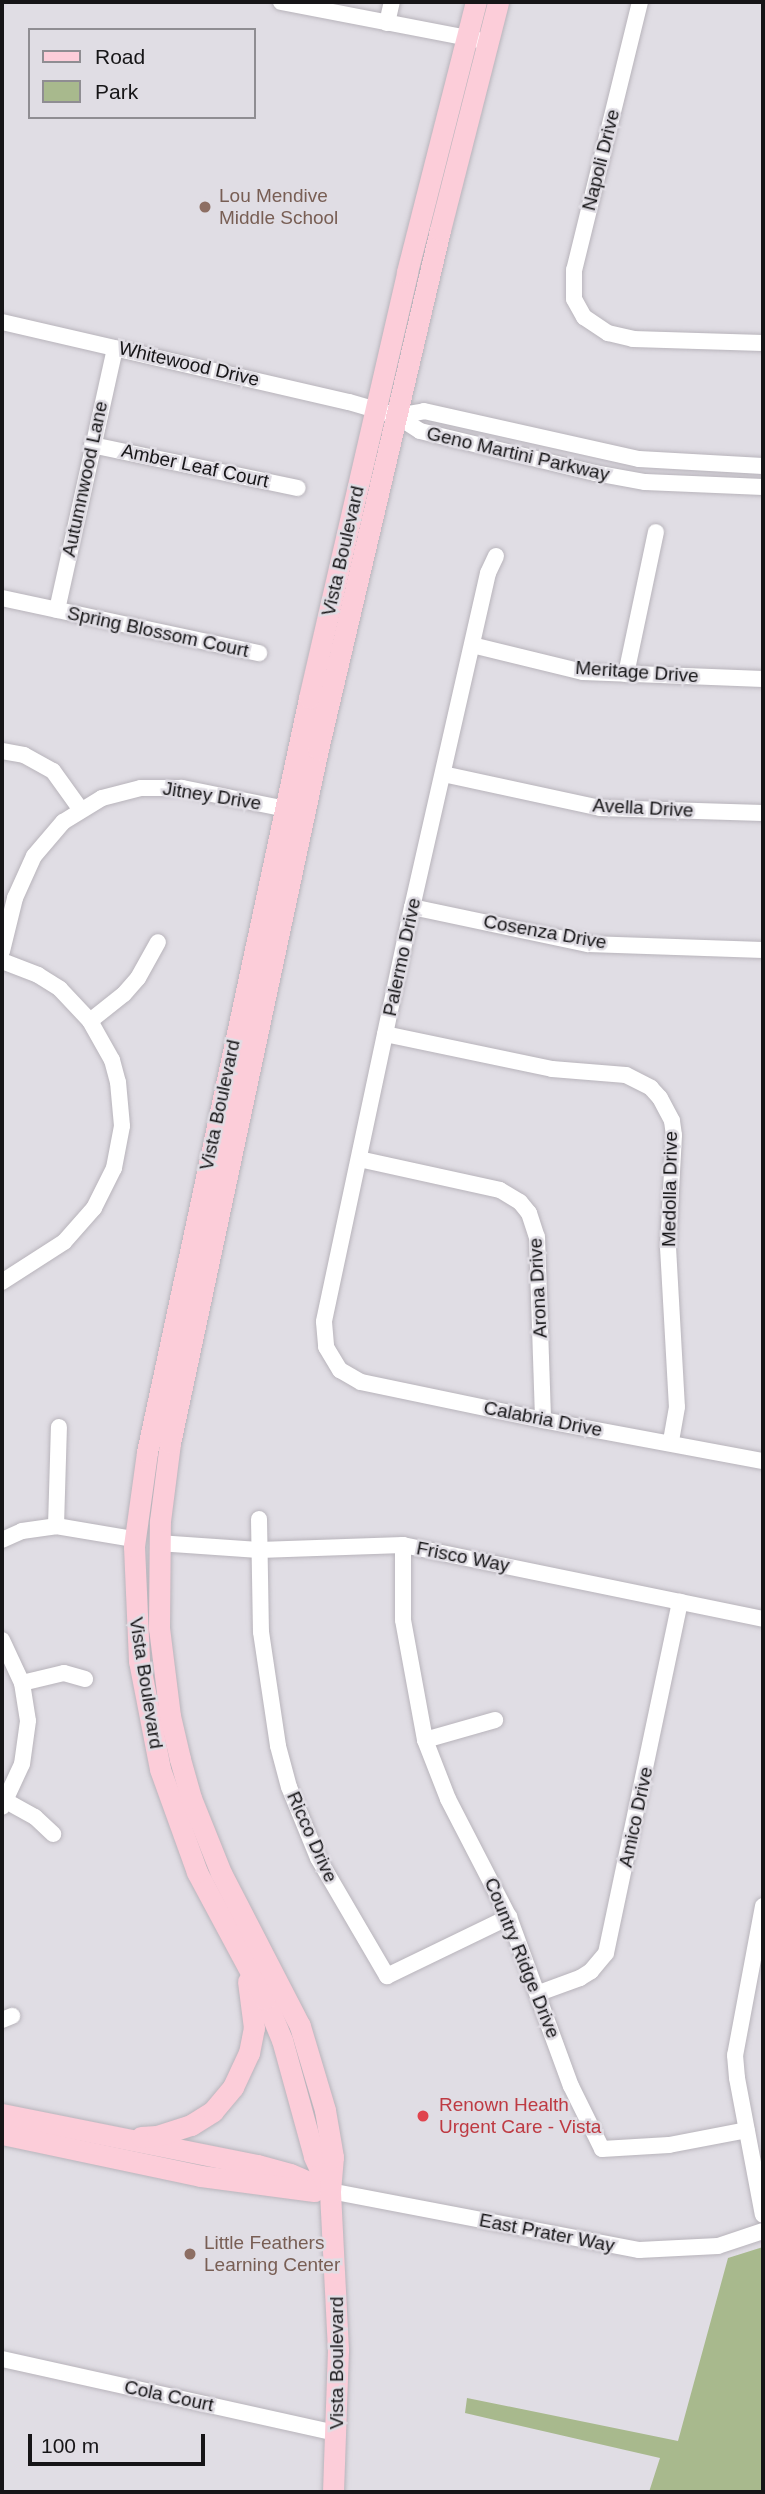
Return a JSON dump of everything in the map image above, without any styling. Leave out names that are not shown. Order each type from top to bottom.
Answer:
[{"type":"main road","name":"Vista Boulevard","points":[[333,2492],[337,2433],[338,2320],[330,2191],[333,2157],[313,2065],[300,2026],[221,1873],[191,1798],[170,1716],[159,1628],[159,1543],[170,1444],[376,410],[419,222],[476,2]]},
{"type":"main road","name":"Vista Boulevard","points":[[330,2191],[314,2156],[282,2040],[265,1999],[197,1872],[160,1769],[139,1661],[134,1539],[147,1452],[294,811],[397,416],[498,2]]},
{"type":"main road","points":[[147,1452],[149,1533],[159,1543]]},
{"type":"main road","points":[[134,1539],[144,1551],[147,1580],[159,1628]]},
{"type":"main road","points":[[119,2137],[157,2136],[191,2125],[214,2111],[233,2087],[249,2053],[254,2028],[249,1985],[241,1955]]},
{"type":"main road","name":"East Prater Way","points":[[2,2114],[257,2165],[290,2174],[330,2191]]},
{"type":"main road","name":"East Prater Way","points":[[2,2134],[201,2176],[268,2187],[330,2191]]},
{"type":"street","points":[[281,2],[489,42]]},
{"type":"street","points":[[387,23],[392,2]]},
{"type":"street","name":"Napoli Drive","points":[[640,2],[574,270],[574,299],[584,317],[608,333],[633,339],[763,343]]},
{"type":"street","name":"Whitewood Drive","points":[[2,322],[292,388],[397,416]]},
{"type":"street","name":"Autumnwood Lane","points":[[57,610],[115,348]]},
{"type":"street","name":"Geno Martini Parkway","points":[[397,416],[416,411],[431,412],[639,459],[763,466]]},
{"type":"street","name":"Geno Martini Parkway","points":[[397,416],[420,431],[618,477],[763,487]]},
{"type":"street","name":"Amber Leaf Court","points":[[92,444],[298,488]]},
{"type":"street","points":[[626,674],[656,532]]},
{"type":"street","name":"Palermo Drive","points":[[331,1359],[326,1347],[324,1322],[412,908],[488,573],[496,556]]},
{"type":"street","name":"Spring Blossom Court","points":[[2,598],[259,653]]},
{"type":"street","name":"Meritage Drive","points":[[472,645],[583,672],[763,678]]},
{"type":"street","points":[[2,751],[24,755],[53,772],[81,810]]},
{"type":"street","name":"Avella Drive","points":[[443,775],[600,808],[763,813]]},
{"type":"street","name":"Jitney Drive","points":[[2,951],[15,898],[34,856],[47,838],[81,810],[122,792],[160,787],[199,790],[294,811]]},
{"type":"street","name":"Cosenza Drive","points":[[412,908],[588,944],[763,950]]},
{"type":"street","points":[[90,1021],[124,994],[138,978],[158,942]]},
{"type":"street","points":[[2,961],[38,975],[60,989],[90,1021],[107,1050],[118,1082],[122,1126],[114,1168],[94,1208],[80,1226],[46,1255],[2,1282]]},
{"type":"street","name":"Medolla Drive","points":[[385,1034],[552,1069],[626,1075],[651,1088],[660,1098],[672,1121],[674,1135],[668,1247],[677,1407],[671,1442]]},
{"type":"street","name":"Arona Drive","points":[[359,1159],[500,1190],[520,1202],[529,1213],[537,1237],[545,1404],[543,1420]]},
{"type":"street","name":"Calabria Drive","points":[[331,1359],[340,1370],[361,1382],[543,1420],[763,1461]]},
{"type":"street","points":[[57,1526],[59,1427]]},
{"type":"street","points":[[259,1519],[259,1550]]},
{"type":"street","points":[[2,1540],[22,1531],[57,1526],[134,1539]]},
{"type":"street","name":"Frisco Way","points":[[159,1543],[259,1550],[403,1545],[763,1619]]},
{"type":"street","name":"Country Ridge Drive","points":[[403,1545],[403,1620],[425,1740],[448,1799],[509,1917],[571,2086],[602,2149],[669,2145],[747,2130]]},
{"type":"street","name":"Ricco Drive","points":[[259,1550],[261,1632],[266,1676],[289,1787],[318,1858],[387,1976],[509,1917]]},
{"type":"street","name":"Amico Drive","points":[[538,1993],[592,1971],[606,1953],[680,1602]]},
{"type":"street","points":[[2,1640],[22,1683],[28,1721],[19,1774],[4,1804],[35,1817],[53,1834]]},
{"type":"street","points":[[22,1683],[64,1673],[85,1679]]},
{"type":"street","points":[[425,1740],[495,1720]]},
{"type":"street","points":[[763,1906],[736,2055],[763,2215]]},
{"type":"street","name":"East Prater Way","points":[[330,2191],[639,2250],[718,2246],[763,2231]]},
{"type":"street","name":"Cola Court","points":[[2,2359],[337,2433]]},
{"type":"green space","points":[[763,2247],[763,2492],[649,2492],[660,2458],[465,2413],[467,2398],[678,2441],[728,2258]]},
{"type":"place","name":"Lou Mendive Middle School","points":[[205,207]]},
{"type":"place","name":"Renown Health Urgent Care - Vista","points":[[423,2116]]},
{"type":"place","name":"Little Feathers Learning Center","points":[[190,2254]]}]
